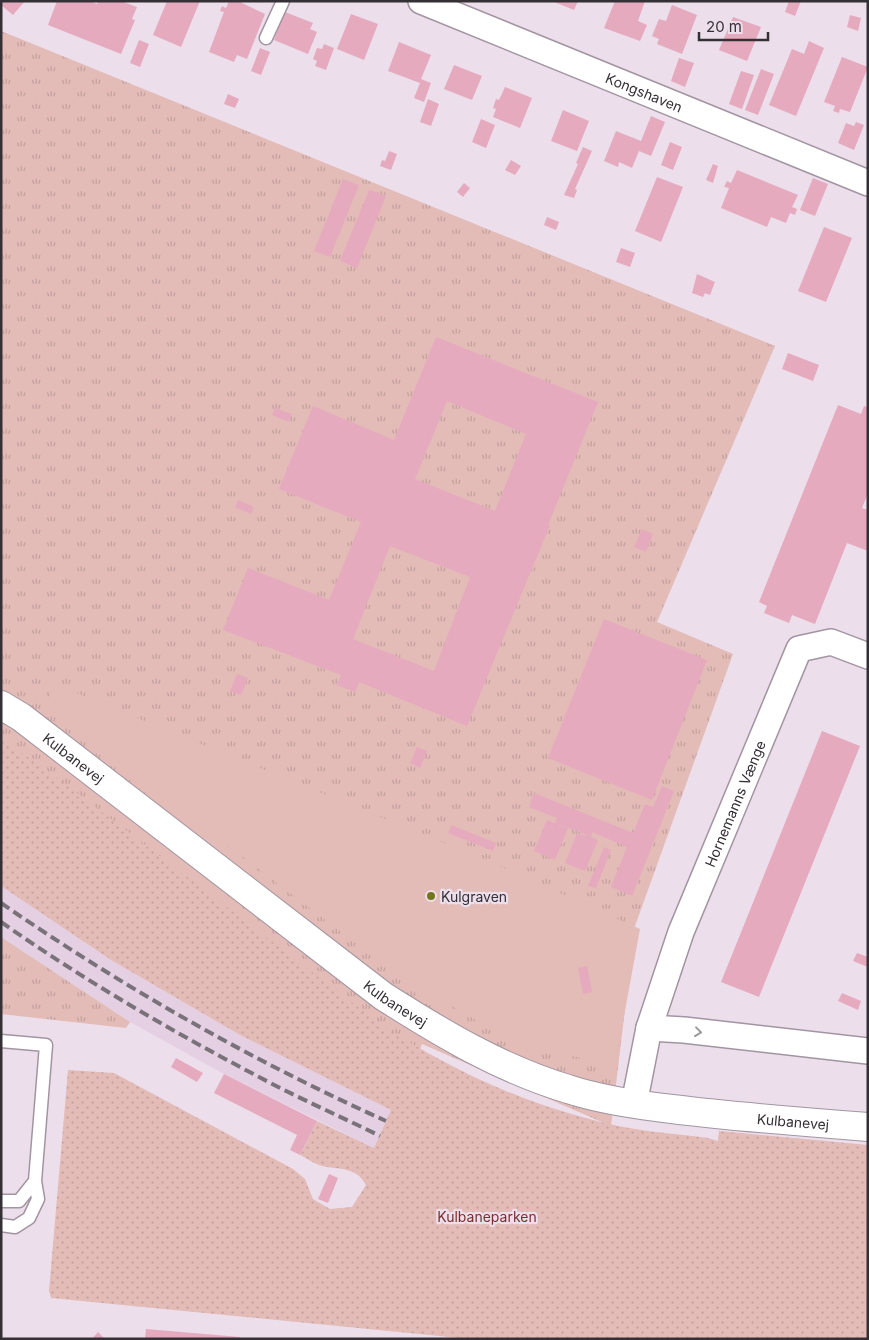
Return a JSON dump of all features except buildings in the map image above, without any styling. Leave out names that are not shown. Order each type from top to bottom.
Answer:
[{"type":"street","name":"Kongshaven","points":[[421,1],[868,183]]},
{"type":"street","name":"Hornemanns Vænge","points":[[634,1104],[650,1028],[681,932],[799,649],[830,642],[868,656]]},
{"type":"street","name":"Kulbanevej","points":[[1,705],[22,717],[383,996],[427,1024],[503,1064],[568,1090],[634,1104],[714,1114],[868,1127]]},
{"type":"street","points":[[650,1028],[684,1030],[868,1052]]},
{"type":"lane","points":[[266,38],[283,1]]},
{"type":"lane","points":[[1,1041],[46,1044],[35,1181],[38,1199],[30,1218],[15,1227],[1,1225]]},
{"type":"lane","points":[[1,1201],[19,1201],[35,1181]]},
{"type":"shaded area","points":[[1,886],[111,960],[240,1035],[391,1110],[374,1148],[224,1074],[130,1022],[1,937]]},
{"type":"green space","points":[[1,31],[775,346],[657,622],[733,654],[635,926],[611,1126],[422,1044],[396,1108],[1,882]]},
{"type":"green space","name":"Kulgraven","points":[[54,684],[493,863],[640,929],[615,1065],[519,1045],[395,973],[45,706]]},
{"type":"green space","name":"Kulbaneparken","points":[[1,738],[64,783],[379,1023],[407,1041],[464,1072],[494,1086],[554,1109],[629,1128],[708,1138],[718,1141],[719,1131],[868,1145],[868,1339],[470,1339],[51,1298],[49,1291],[68,1070],[114,1073],[293,1169],[305,1179],[313,1199],[330,1209],[352,1207],[366,1185],[362,1179],[352,1172],[319,1165],[300,1155],[317,1121],[374,1148],[391,1110],[240,1035],[111,960],[1,886]]},
{"type":"green space","points":[[1,937],[130,1022],[126,1028],[1,1014]]},
{"type":"railway","points":[[1,903],[94,964],[189,1021],[286,1073],[386,1121]]},
{"type":"railway","points":[[1,922],[128,1004],[194,1042],[276,1086],[380,1136]]},
{"type":"place","name":"Kulgraven","points":[[431,896]]}]
